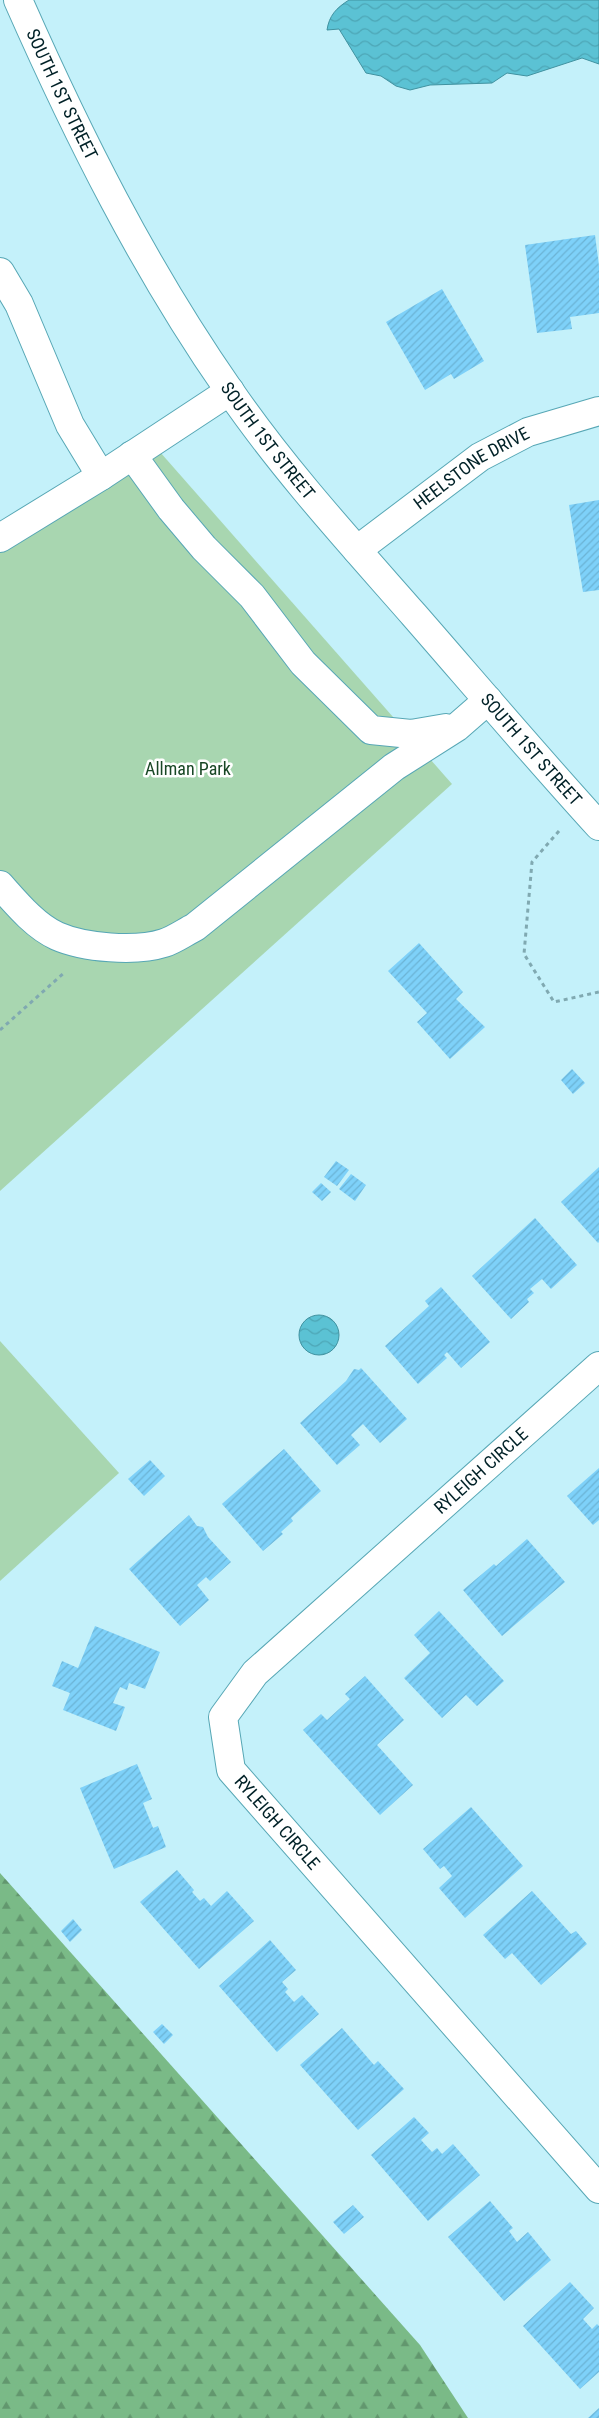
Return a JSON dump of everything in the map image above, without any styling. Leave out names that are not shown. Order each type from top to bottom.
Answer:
[{"type":"street","name":"SOUTH 1ST STREET","points":[[18,0],[55,85],[109,191],[165,294],[230,391],[292,473],[357,550],[599,826]]},
{"type":"street","points":[[0,272],[20,304],[70,424],[101,476]]},
{"type":"street","points":[[0,538],[101,476],[230,391]]},
{"type":"street","name":"HEELSTONE DRIVE","points":[[357,550],[480,457],[528,432],[599,411]]},
{"type":"street","points":[[132,455],[171,509],[204,548],[252,596],[303,663],[371,730],[411,734],[457,727]]},
{"type":"street","points":[[0,885],[17,904],[57,936],[96,945],[127,947],[164,944],[194,927],[394,767],[457,727],[488,700]]},
{"type":"street","name":"RYLEIGH CIRCLE","points":[[599,1366],[255,1673],[223,1717],[231,1770],[599,2189]]},
{"type":"path","points":[[581,806],[532,862],[524,954],[554,1002],[599,992]]},
{"type":"path","points":[[0,1030],[96,945]]},
{"type":"green space","name":"Allman Park","points":[[160,452],[452,784],[0,1191],[0,538]]},
{"type":"green space","points":[[0,1341],[119,1473],[0,1581]]},
{"type":"green space","points":[[0,1873],[420,2345],[468,2418],[0,2418]]},
{"type":"water","points":[[349,0],[599,0],[599,64],[582,58],[527,76],[507,73],[492,83],[430,85],[410,90],[396,86],[381,76],[366,73],[339,29],[327,30],[329,21],[334,13]]},
{"type":"water","points":[[319,1315],[333,1321],[339,1335],[333,1349],[319,1355],[305,1349],[299,1335],[305,1321]]},
{"type":"building","points":[[595,235],[599,266],[599,313],[570,317],[572,329],[537,333],[525,245]]},
{"type":"building","points":[[442,289],[484,361],[454,379],[451,374],[425,390],[386,322]]},
{"type":"building","points":[[599,500],[599,590],[583,592],[569,505]]},
{"type":"building","points":[[419,943],[463,992],[456,999],[485,1027],[450,1059],[417,1022],[427,1013],[388,971]]},
{"type":"building","points":[[572,1069],[585,1083],[573,1094],[561,1080]]},
{"type":"building","points":[[336,1161],[349,1170],[337,1186],[324,1177]]},
{"type":"building","points":[[599,1167],[599,1242],[598,1243],[561,1202]]},
{"type":"building","points":[[351,1174],[366,1185],[355,1201],[339,1189]]},
{"type":"building","points":[[321,1183],[331,1192],[322,1201],[312,1192]]},
{"type":"building","points":[[535,1218],[577,1265],[551,1289],[542,1279],[530,1289],[534,1293],[527,1299],[529,1302],[511,1319],[472,1276]]},
{"type":"building","points":[[441,1287],[490,1342],[461,1368],[447,1352],[444,1355],[447,1358],[418,1384],[385,1346],[429,1306],[425,1301]]},
{"type":"building","points":[[361,1368],[407,1419],[380,1443],[363,1424],[351,1435],[360,1445],[337,1465],[300,1423],[346,1381],[354,1369],[359,1370]]},
{"type":"building","points":[[284,1449],[321,1491],[291,1518],[293,1521],[281,1532],[283,1534],[263,1551],[222,1504]]},
{"type":"building","points":[[150,1460],[165,1476],[144,1496],[128,1479]]},
{"type":"building","points":[[599,1468],[599,1520],[593,1525],[567,1496]]},
{"type":"building","points":[[189,1515],[197,1526],[203,1527],[208,1537],[231,1562],[210,1581],[206,1577],[197,1585],[209,1600],[180,1626],[129,1569]]},
{"type":"building","points":[[527,1539],[565,1582],[502,1636],[463,1590],[494,1564],[496,1566]]},
{"type":"building","points":[[439,1611],[504,1681],[477,1706],[466,1695],[442,1718],[404,1678],[430,1653],[414,1635]]},
{"type":"building","points":[[95,1626],[160,1652],[145,1689],[129,1683],[127,1690],[120,1687],[113,1703],[125,1707],[116,1731],[63,1710],[70,1693],[52,1686],[62,1661],[78,1668]]},
{"type":"building","points":[[365,1676],[404,1720],[377,1745],[413,1785],[380,1815],[303,1730],[321,1714],[327,1720],[350,1699],[345,1694]]},
{"type":"building","points":[[137,1764],[152,1799],[143,1803],[153,1828],[158,1826],[166,1847],[114,1869],[80,1788]]},
{"type":"building","points":[[471,1807],[523,1866],[465,1918],[439,1888],[452,1876],[444,1866],[440,1869],[423,1849]]},
{"type":"building","points":[[177,1870],[194,1890],[192,1892],[200,1901],[204,1898],[211,1906],[227,1891],[254,1921],[199,1969],[140,1902]]},
{"type":"building","points":[[532,1891],[571,1934],[576,1931],[587,1944],[541,1985],[512,1953],[505,1959],[483,1935]]},
{"type":"building","points":[[73,1919],[82,1930],[70,1942],[61,1931]]},
{"type":"building","points":[[270,1940],[296,1970],[282,1982],[288,1989],[285,1992],[294,2002],[302,1995],[319,2014],[277,2052],[219,1986]]},
{"type":"building","points":[[162,2024],[173,2035],[164,2044],[153,2032]]},
{"type":"building","points":[[342,2028],[374,2065],[378,2061],[404,2089],[358,2130],[300,2065]]},
{"type":"building","points":[[414,2117],[429,2133],[421,2140],[432,2152],[437,2148],[442,2154],[453,2144],[480,2175],[428,2221],[371,2155]]},
{"type":"building","points":[[490,2201],[513,2228],[509,2231],[517,2242],[528,2232],[551,2260],[504,2301],[448,2237]]},
{"type":"building","points":[[353,2205],[364,2217],[344,2234],[333,2222]]},
{"type":"building","points":[[570,2282],[594,2308],[583,2319],[592,2329],[597,2324],[599,2326],[599,2372],[580,2389],[523,2326]]},
{"type":"building","points":[[599,2408],[599,2418],[588,2418]]}]
